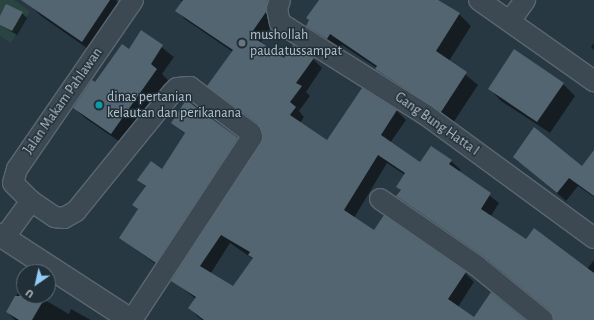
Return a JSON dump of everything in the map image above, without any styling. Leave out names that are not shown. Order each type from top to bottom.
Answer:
[{"type":"street","name":"Jalan Makam Pahlawan","points":[[132,320],[252,137],[251,133],[190,87],[177,88],[72,214],[64,218],[56,217],[31,201],[13,183],[17,169],[133,0]]},
{"type":"street","points":[[479,0],[510,20],[594,81]]},
{"type":"street","points":[[510,20],[525,0]]},
{"type":"street","name":"Gang Bung Hatta I","points":[[279,8],[288,28],[426,115],[594,238]]},
{"type":"street","points":[[380,199],[477,266],[543,320]]},
{"type":"street","points":[[31,201],[2,236],[132,320]]},
{"type":"green space","points":[[0,0],[14,0],[30,11],[11,43],[0,36]]},
{"type":"building","points":[[21,0],[110,0],[82,42]]},
{"type":"building","points":[[183,0],[268,0],[266,12],[250,35],[284,58],[293,45],[314,58],[296,83],[302,86],[290,102],[296,107],[290,115],[327,140],[362,88],[397,110],[381,135],[420,162],[431,146],[452,160],[449,164],[491,193],[481,209],[526,239],[534,228],[594,273],[594,320],[554,320],[550,311],[484,257],[396,196],[401,190],[396,187],[405,173],[378,155],[344,210],[374,230],[384,215],[466,272],[448,299],[474,317],[491,292],[525,320],[204,320],[188,308],[196,297],[171,281],[263,139],[258,124],[207,86],[233,50],[175,11]],"holes":[[[221,235],[250,252],[248,255],[253,258],[233,286],[200,266]]]},
{"type":"building","points":[[319,0],[438,0],[460,13],[436,51],[467,72],[441,112],[375,69],[377,66],[330,34],[327,39],[306,26],[309,20],[306,18]]},
{"type":"building","points":[[6,4],[23,12],[12,31],[0,25],[0,16]]},
{"type":"building","points":[[141,30],[163,45],[151,64],[157,69],[111,134],[73,108],[92,80],[95,82],[122,44],[129,49]]},
{"type":"building","points":[[514,49],[564,83],[537,122],[488,89]]},
{"type":"building","points":[[186,100],[238,138],[156,263],[119,238],[138,209],[132,205],[146,186],[137,180],[151,161],[162,169],[185,133],[171,123]]},
{"type":"building","points":[[534,127],[582,166],[594,150],[594,196],[569,178],[557,193],[513,157]]},
{"type":"building","points":[[15,296],[16,304],[41,304],[32,320],[19,320],[6,312]]},
{"type":"place","name":"mushollah paudatussampat","points":[[242,43]]},
{"type":"place","name":"dinas pertanian kelautan dan perikanana","points":[[99,105]]}]
